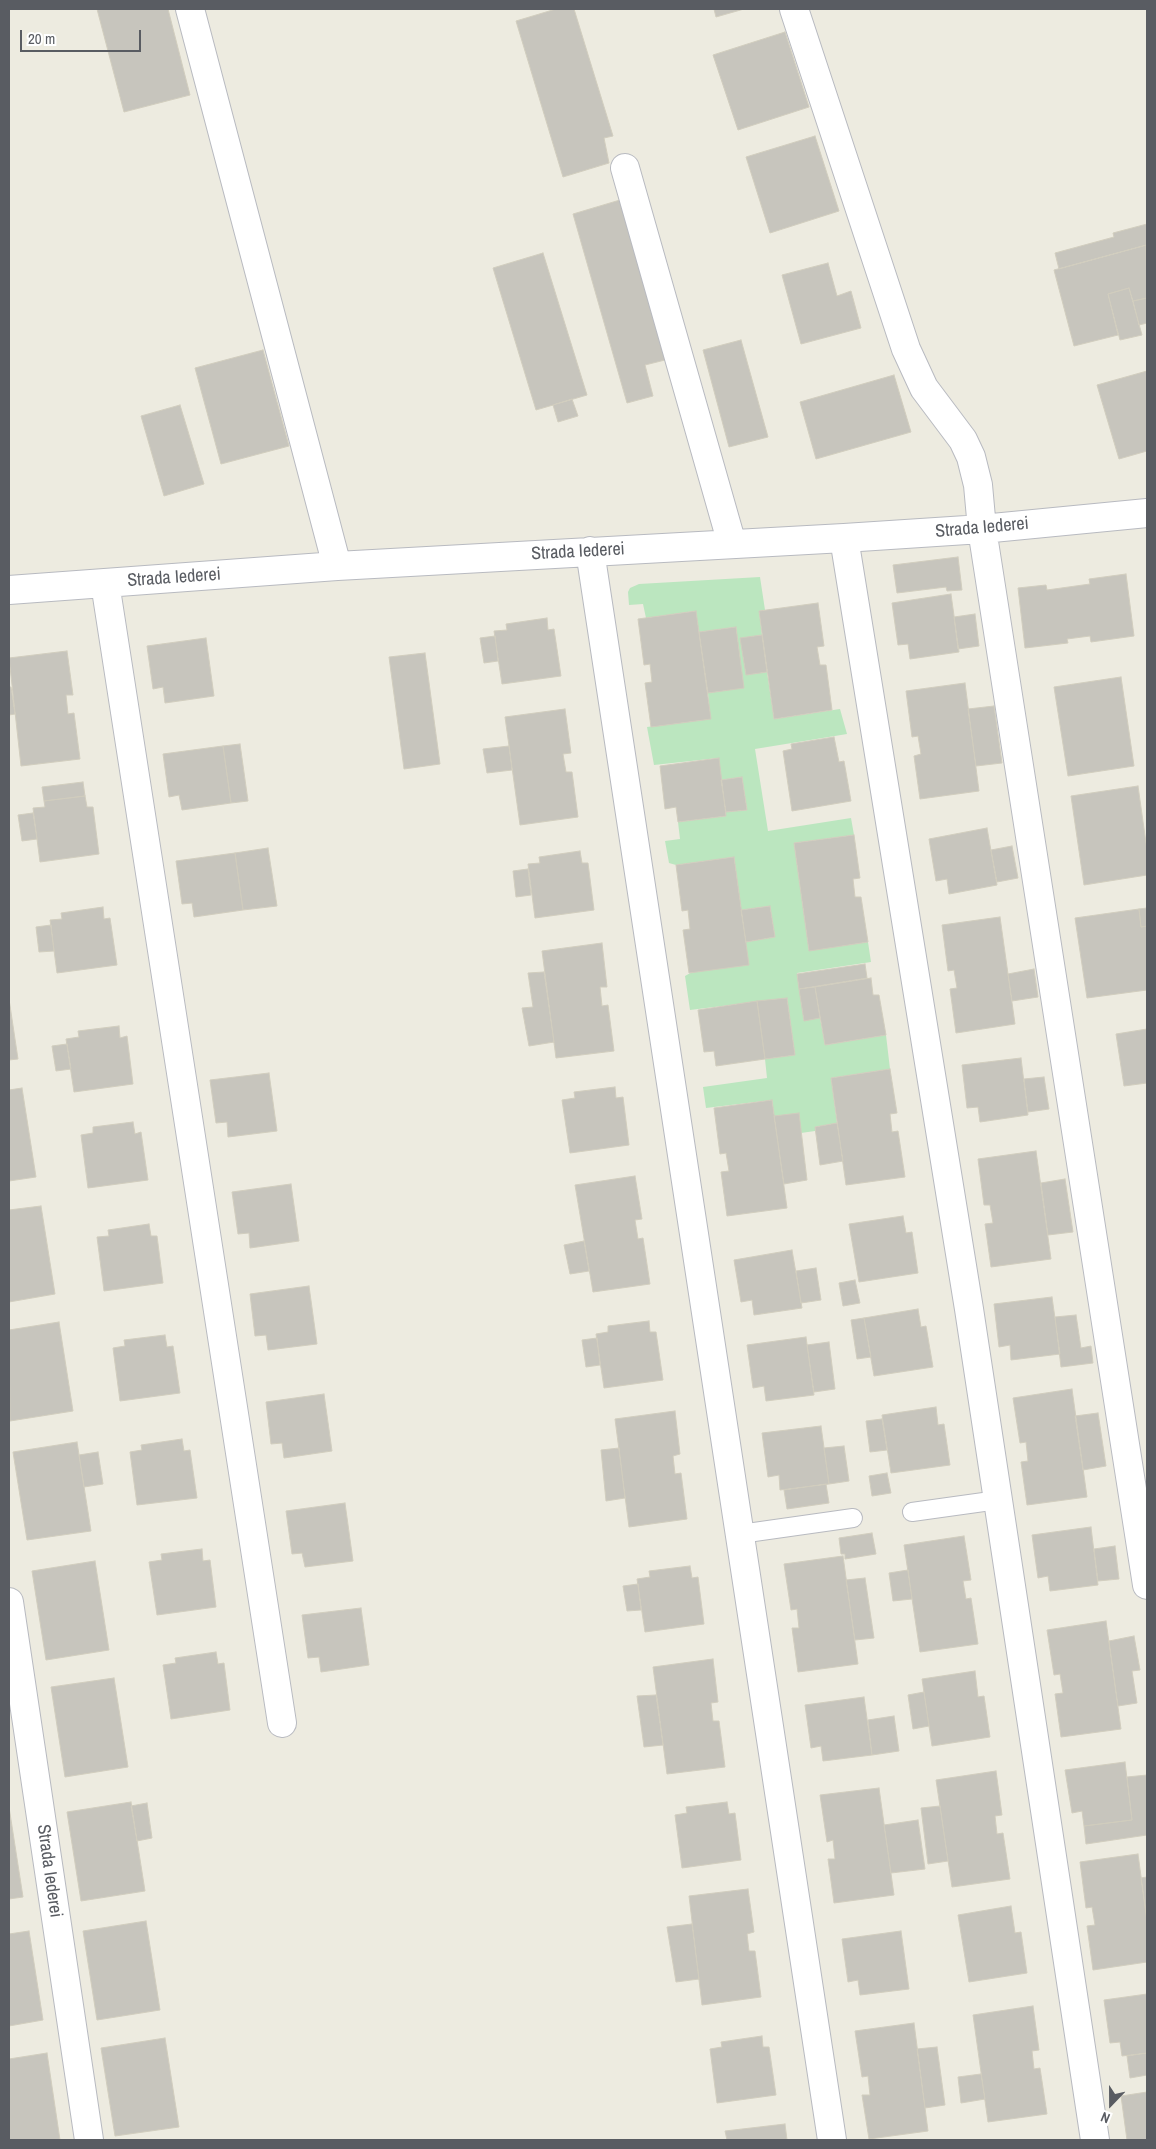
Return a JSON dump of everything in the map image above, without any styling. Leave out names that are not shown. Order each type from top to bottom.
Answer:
[{"type":"street","points":[[190,9],[338,566]]},
{"type":"street","points":[[794,9],[906,349],[924,388],[963,440],[971,457],[978,486],[982,529],[1144,1549],[1147,1585]]},
{"type":"street","points":[[625,168],[732,544]]},
{"type":"street","name":"Strada Iederei","points":[[9,590],[338,566],[982,529],[1147,513]]},
{"type":"street","points":[[844,538],[998,1500],[1095,2140]]},
{"type":"street","points":[[590,552],[832,2140]]},
{"type":"street","points":[[105,583],[282,1723]]},
{"type":"street","name":"Strada Iederei","points":[[9,1602],[89,2140]]},
{"type":"lane","points":[[912,1512],[998,1500]]},
{"type":"lane","points":[[740,1534],[852,1518]]},
{"type":"green space","points":[[760,577],[765,610],[759,611],[762,635],[741,639],[746,674],[767,672],[774,719],[840,709],[847,734],[755,749],[768,831],[851,818],[854,835],[794,843],[809,950],[868,942],[871,962],[797,973],[804,1020],[820,1018],[825,1045],[886,1035],[890,1069],[831,1078],[837,1123],[815,1127],[815,1131],[801,1133],[774,1116],[772,1100],[706,1108],[703,1087],[767,1078],[765,1059],[795,1055],[787,998],[690,1010],[685,976],[746,942],[775,937],[770,906],[741,910],[734,857],[676,865],[669,863],[665,841],[680,839],[678,822],[726,816],[726,812],[747,810],[742,777],[721,780],[718,758],[654,765],[647,727],[710,719],[708,693],[743,687],[736,627],[699,632],[695,611],[646,618],[643,604],[629,605],[628,592],[630,588],[639,584]]},
{"type":"building","points":[[97,9],[168,9],[190,95],[124,112]]},
{"type":"building","points":[[556,9],[574,9],[613,136],[604,138],[609,163],[563,177],[516,21]]},
{"type":"building","points":[[714,9],[744,9],[716,17]]},
{"type":"building","points":[[785,32],[809,107],[738,130],[713,55]]},
{"type":"building","points":[[815,136],[839,211],[770,233],[746,157]]},
{"type":"building","points":[[620,200],[665,360],[645,365],[653,396],[627,403],[573,214]]},
{"type":"building","points":[[1147,224],[1147,245],[1059,269],[1055,253],[1114,237],[1113,233]]},
{"type":"building","points":[[1146,245],[1147,298],[1133,301],[1129,288],[1108,294],[1118,335],[1074,346],[1054,270]]},
{"type":"building","points":[[543,253],[587,395],[536,410],[493,268]]},
{"type":"building","points":[[828,263],[837,296],[851,291],[861,328],[801,344],[782,275]]},
{"type":"building","points":[[1129,288],[1142,335],[1120,340],[1108,294]]},
{"type":"building","points":[[1147,298],[1147,323],[1139,325],[1133,301]]},
{"type":"building","points":[[741,340],[768,437],[729,447],[703,350]]},
{"type":"building","points":[[263,350],[289,446],[221,464],[195,368]]},
{"type":"building","points":[[1147,371],[1147,451],[1119,459],[1097,385]]},
{"type":"building","points":[[894,375],[911,432],[816,459],[800,402]]},
{"type":"building","points":[[572,399],[578,416],[558,422],[553,405]]},
{"type":"building","points":[[180,405],[204,484],[164,496],[141,416]]},
{"type":"building","points":[[958,557],[962,590],[947,591],[946,587],[897,593],[893,565]]},
{"type":"building","points":[[1126,574],[1134,636],[1091,642],[1090,636],[1067,639],[1068,643],[1025,648],[1018,588],[1046,585],[1047,590],[1090,584],[1089,579]]},
{"type":"building","points":[[951,594],[959,652],[910,659],[908,644],[898,645],[892,603]]},
{"type":"building","points":[[818,603],[824,646],[817,647],[820,665],[826,665],[832,710],[774,719],[759,611]]},
{"type":"building","points":[[696,611],[711,719],[651,727],[645,683],[652,682],[650,664],[644,665],[638,619]]},
{"type":"building","points":[[975,614],[979,646],[958,649],[954,617]]},
{"type":"building","points":[[547,618],[548,630],[554,629],[561,676],[502,684],[494,631],[507,630],[506,624]]},
{"type":"building","points":[[736,627],[744,688],[708,693],[699,632]]},
{"type":"building","points":[[762,635],[767,672],[746,675],[740,638]]},
{"type":"building","points":[[495,636],[498,661],[484,663],[480,638]]},
{"type":"building","points":[[206,638],[214,696],[165,703],[163,687],[153,689],[147,646]]},
{"type":"building","points":[[67,651],[73,695],[66,695],[68,714],[74,713],[80,759],[21,766],[9,658]]},
{"type":"building","points":[[425,653],[440,764],[404,769],[389,657]]},
{"type":"building","points":[[1121,677],[1134,766],[1068,776],[1054,687]]},
{"type":"building","points":[[965,683],[979,791],[920,799],[914,756],[921,754],[918,736],[912,737],[906,691]]},
{"type":"building","points":[[9,687],[11,687],[15,714],[9,715]]},
{"type":"building","points":[[994,706],[1002,763],[976,766],[968,709]]},
{"type":"building","points":[[565,709],[571,753],[563,754],[566,772],[572,772],[578,817],[520,825],[505,717]]},
{"type":"building","points":[[834,737],[839,762],[844,761],[851,801],[792,811],[783,751],[792,749],[791,744]]},
{"type":"building","points":[[240,744],[248,801],[231,803],[223,746]]},
{"type":"building","points":[[223,746],[231,803],[182,810],[179,795],[169,797],[163,754]]},
{"type":"building","points":[[509,746],[512,770],[487,773],[483,749]]},
{"type":"building","points":[[719,758],[726,816],[678,822],[676,807],[665,809],[660,766]]},
{"type":"building","points":[[742,777],[747,810],[726,812],[721,780]]},
{"type":"building","points":[[83,782],[85,796],[44,801],[42,787]]},
{"type":"building","points":[[1138,786],[1147,850],[1147,875],[1084,885],[1071,796]]},
{"type":"building","points":[[85,796],[87,807],[93,807],[99,854],[40,862],[33,808],[45,807],[44,801]]},
{"type":"building","points":[[33,813],[37,839],[22,841],[18,815]]},
{"type":"building","points":[[987,828],[997,885],[949,894],[947,879],[936,881],[929,839]]},
{"type":"building","points":[[854,835],[860,878],[853,879],[855,897],[861,897],[868,942],[809,951],[794,843]]},
{"type":"building","points":[[1012,846],[1018,878],[997,882],[991,850]]},
{"type":"building","points":[[268,848],[277,906],[243,910],[235,853]]},
{"type":"building","points":[[580,851],[582,863],[588,863],[594,910],[535,918],[528,864],[540,863],[539,857]]},
{"type":"building","points":[[235,853],[243,910],[194,917],[192,903],[182,904],[176,861]]},
{"type":"building","points":[[734,857],[749,965],[689,973],[683,930],[690,929],[688,910],[682,911],[676,865]]},
{"type":"building","points":[[528,869],[531,895],[516,897],[513,871]]},
{"type":"building","points":[[770,906],[775,937],[746,942],[741,910]]},
{"type":"building","points":[[103,907],[104,919],[110,918],[117,965],[57,973],[50,920],[62,919],[61,913]]},
{"type":"building","points":[[1147,908],[1147,926],[1141,927],[1139,909]]},
{"type":"building","points":[[1139,909],[1141,927],[1147,926],[1147,990],[1087,998],[1075,918]]},
{"type":"building","points":[[1000,917],[1015,1024],[956,1033],[950,989],[957,988],[954,970],[948,971],[942,925]]},
{"type":"building","points":[[51,925],[54,951],[39,952],[36,927]]},
{"type":"building","points":[[602,943],[607,987],[600,987],[602,1006],[608,1005],[614,1051],[556,1058],[542,951]]},
{"type":"building","points":[[865,964],[867,978],[799,989],[797,974]]},
{"type":"building","points":[[1034,969],[1038,997],[1012,1001],[1008,974]]},
{"type":"building","points":[[544,972],[554,1042],[529,1046],[522,1008],[533,1007],[528,973]]},
{"type":"building","points":[[871,978],[873,995],[879,995],[886,1035],[825,1045],[815,987]]},
{"type":"building","points":[[815,987],[820,1018],[804,1021],[799,989]]},
{"type":"building","points":[[787,998],[795,1055],[765,1059],[757,1001]]},
{"type":"building","points":[[9,999],[18,1059],[9,1060]]},
{"type":"building","points":[[757,1001],[765,1059],[716,1066],[714,1051],[704,1052],[698,1010]]},
{"type":"building","points":[[119,1026],[120,1038],[127,1036],[133,1084],[74,1092],[66,1039],[79,1037],[78,1031]]},
{"type":"building","points":[[1147,1029],[1147,1083],[1124,1086],[1116,1034]]},
{"type":"building","points":[[67,1044],[71,1069],[56,1071],[52,1046]]},
{"type":"building","points":[[1021,1058],[1028,1115],[980,1122],[978,1107],[967,1108],[962,1065]]},
{"type":"building","points":[[890,1069],[897,1113],[890,1114],[892,1132],[898,1131],[905,1177],[846,1185],[831,1078]]},
{"type":"building","points":[[269,1073],[277,1131],[228,1137],[227,1122],[216,1123],[210,1080]]},
{"type":"building","points":[[1044,1077],[1049,1109],[1028,1112],[1024,1079]]},
{"type":"building","points":[[615,1087],[616,1098],[623,1097],[629,1145],[570,1153],[562,1100],[575,1098],[574,1092]]},
{"type":"building","points":[[22,1088],[36,1177],[9,1181],[9,1090]]},
{"type":"building","points":[[772,1100],[787,1208],[727,1216],[721,1172],[729,1171],[726,1153],[720,1154],[714,1108]]},
{"type":"building","points":[[799,1113],[807,1180],[784,1184],[774,1116]]},
{"type":"building","points":[[133,1122],[135,1134],[141,1132],[148,1180],[88,1188],[81,1135],[93,1133],[93,1127]]},
{"type":"building","points":[[837,1123],[843,1161],[820,1165],[815,1127]]},
{"type":"building","points":[[1036,1151],[1051,1259],[991,1267],[985,1224],[993,1223],[990,1205],[984,1205],[978,1159]]},
{"type":"building","points":[[635,1176],[642,1219],[635,1220],[638,1239],[643,1238],[650,1284],[593,1292],[575,1185]]},
{"type":"building","points":[[1065,1179],[1073,1232],[1048,1235],[1041,1183]]},
{"type":"building","points":[[291,1184],[299,1241],[250,1248],[249,1233],[238,1234],[232,1192]]},
{"type":"building","points":[[41,1206],[55,1294],[9,1302],[9,1210]]},
{"type":"building","points":[[903,1216],[906,1233],[912,1232],[918,1273],[859,1282],[849,1224]]},
{"type":"building","points":[[149,1224],[151,1236],[157,1236],[163,1283],[104,1291],[97,1237],[109,1236],[108,1230]]},
{"type":"building","points":[[584,1241],[589,1271],[570,1274],[564,1245]]},
{"type":"building","points":[[792,1250],[802,1308],[754,1315],[752,1300],[741,1302],[734,1260]]},
{"type":"building","points":[[816,1268],[821,1300],[801,1303],[796,1271]]},
{"type":"building","points":[[855,1280],[860,1303],[843,1306],[839,1283]]},
{"type":"building","points":[[309,1286],[317,1344],[268,1350],[266,1335],[255,1336],[250,1294]]},
{"type":"building","points":[[1052,1297],[1060,1354],[1011,1360],[1010,1345],[999,1347],[994,1304]]},
{"type":"building","points":[[918,1309],[921,1327],[926,1326],[933,1367],[874,1376],[864,1318]]},
{"type":"building","points":[[1076,1315],[1081,1348],[1091,1346],[1093,1363],[1061,1367],[1055,1317]]},
{"type":"building","points":[[864,1318],[871,1357],[857,1359],[851,1320]]},
{"type":"building","points":[[649,1321],[650,1332],[656,1332],[663,1380],[604,1388],[596,1334],[608,1332],[608,1326]]},
{"type":"building","points":[[59,1322],[73,1411],[10,1421],[9,1330]]},
{"type":"building","points":[[165,1335],[167,1347],[173,1346],[180,1393],[120,1401],[113,1348],[125,1346],[124,1340]]},
{"type":"building","points":[[806,1337],[814,1395],[766,1401],[764,1386],[753,1388],[747,1345]]},
{"type":"building","points":[[597,1338],[600,1365],[586,1367],[582,1340]]},
{"type":"building","points":[[829,1342],[835,1389],[814,1392],[807,1345]]},
{"type":"building","points":[[1072,1389],[1087,1497],[1027,1505],[1021,1462],[1028,1461],[1026,1442],[1020,1443],[1013,1398]]},
{"type":"building","points":[[324,1394],[332,1451],[284,1458],[282,1443],[271,1444],[266,1402]]},
{"type":"building","points":[[936,1407],[938,1425],[944,1424],[950,1465],[891,1473],[882,1415]]},
{"type":"building","points":[[675,1411],[680,1454],[673,1456],[675,1474],[681,1473],[687,1519],[629,1527],[615,1419]]},
{"type":"building","points":[[1098,1413],[1106,1466],[1083,1470],[1075,1416]]},
{"type":"building","points":[[882,1419],[887,1450],[870,1452],[866,1421]]},
{"type":"building","points":[[821,1426],[829,1484],[780,1490],[779,1475],[768,1477],[762,1433]]},
{"type":"building","points":[[182,1439],[184,1451],[190,1450],[197,1498],[137,1505],[130,1452],[142,1450],[141,1445]]},
{"type":"building","points":[[77,1442],[91,1531],[27,1540],[13,1452]]},
{"type":"building","points":[[844,1446],[849,1481],[829,1484],[824,1448]]},
{"type":"building","points":[[619,1448],[625,1498],[606,1501],[601,1450]]},
{"type":"building","points":[[98,1452],[103,1484],[84,1487],[79,1455]]},
{"type":"building","points":[[887,1473],[891,1493],[872,1496],[869,1476]]},
{"type":"building","points":[[826,1484],[829,1503],[787,1509],[784,1490]]},
{"type":"building","points":[[345,1503],[353,1561],[305,1567],[302,1553],[292,1554],[286,1511]]},
{"type":"building","points":[[1091,1527],[1098,1585],[1050,1591],[1048,1576],[1038,1578],[1032,1535]]},
{"type":"building","points":[[872,1533],[876,1554],[845,1559],[845,1554],[841,1554],[839,1538]]},
{"type":"building","points":[[964,1536],[971,1580],[963,1581],[966,1599],[971,1598],[978,1644],[920,1652],[904,1545]]},
{"type":"building","points":[[1115,1546],[1119,1579],[1098,1581],[1094,1549]]},
{"type":"building","points":[[202,1549],[203,1561],[210,1560],[216,1607],[157,1615],[149,1562],[162,1560],[161,1554]]},
{"type":"building","points":[[843,1556],[858,1664],[798,1672],[792,1628],[799,1628],[797,1609],[791,1610],[784,1564]]},
{"type":"building","points":[[95,1561],[109,1650],[46,1660],[32,1571]]},
{"type":"building","points":[[690,1566],[692,1578],[698,1577],[704,1624],[645,1632],[637,1579],[650,1577],[649,1571]]},
{"type":"building","points":[[908,1570],[912,1599],[893,1601],[889,1573]]},
{"type":"building","points":[[865,1578],[874,1638],[855,1640],[846,1580]]},
{"type":"building","points":[[638,1584],[641,1610],[627,1611],[623,1586]]},
{"type":"building","points":[[361,1608],[369,1665],[321,1672],[319,1657],[308,1658],[302,1615]]},
{"type":"building","points":[[1106,1621],[1121,1729],[1061,1737],[1055,1694],[1063,1693],[1060,1674],[1054,1675],[1047,1630]]},
{"type":"building","points":[[1134,1636],[1140,1670],[1132,1671],[1137,1703],[1118,1706],[1109,1641]]},
{"type":"building","points":[[216,1652],[218,1664],[224,1663],[230,1710],[171,1719],[163,1665],[176,1663],[175,1658]]},
{"type":"building","points":[[713,1659],[718,1702],[711,1703],[713,1721],[719,1721],[725,1767],[667,1774],[653,1667]]},
{"type":"building","points":[[975,1671],[978,1697],[984,1696],[990,1737],[932,1746],[922,1679]]},
{"type":"building","points":[[114,1678],[128,1767],[65,1777],[51,1687]]},
{"type":"building","points":[[924,1692],[929,1726],[913,1729],[908,1695]]},
{"type":"building","points":[[656,1695],[663,1745],[644,1747],[637,1696]]},
{"type":"building","points":[[864,1697],[872,1755],[823,1761],[821,1746],[811,1748],[805,1705]]},
{"type":"building","points":[[894,1716],[899,1751],[872,1755],[868,1720]]},
{"type":"building","points":[[1125,1762],[1132,1820],[1084,1826],[1082,1811],[1072,1813],[1065,1770]]},
{"type":"building","points":[[996,1771],[1002,1815],[995,1816],[997,1834],[1003,1833],[1010,1879],[952,1887],[936,1780]]},
{"type":"building","points":[[1147,1775],[1147,1835],[1086,1844],[1084,1826],[1132,1820],[1127,1777]]},
{"type":"building","points":[[879,1788],[894,1895],[834,1903],[828,1859],[835,1859],[833,1840],[827,1842],[820,1795]]},
{"type":"building","points":[[131,1802],[145,1891],[81,1901],[67,1812]]},
{"type":"building","points":[[727,1802],[729,1814],[735,1813],[741,1860],[682,1868],[675,1815],[687,1813],[686,1807]]},
{"type":"building","points":[[147,1803],[152,1838],[137,1841],[131,1806]]},
{"type":"building","points":[[940,1806],[948,1861],[928,1864],[921,1808]]},
{"type":"building","points":[[9,1807],[23,1897],[9,1899]]},
{"type":"building","points":[[918,1820],[925,1869],[891,1873],[884,1825]]},
{"type":"building","points":[[1138,1854],[1147,1921],[1147,1962],[1093,1970],[1087,1926],[1095,1925],[1092,1907],[1086,1908],[1080,1862]]},
{"type":"building","points":[[1147,1877],[1147,1921],[1141,1878]]},
{"type":"building","points":[[748,1889],[754,1932],[747,1934],[749,1951],[755,1951],[761,1997],[702,2005],[689,1896]]},
{"type":"building","points":[[1011,1906],[1015,1933],[1021,1932],[1027,1973],[969,1982],[958,1915]]},
{"type":"building","points":[[146,1921],[160,2010],[97,2020],[83,1931]]},
{"type":"building","points":[[692,1924],[699,1979],[676,1982],[667,1927]]},
{"type":"building","points":[[29,1931],[43,2020],[9,2026],[9,1934]]},
{"type":"building","points":[[901,1931],[909,1989],[860,1995],[858,1980],[848,1982],[842,1939]]},
{"type":"building","points":[[1147,1994],[1147,2053],[1122,2056],[1120,2042],[1110,2043],[1104,2000]]},
{"type":"building","points":[[1033,2006],[1039,2050],[1032,2051],[1034,2069],[1040,2068],[1047,2114],[988,2122],[973,2015]]},
{"type":"building","points":[[914,2023],[928,2131],[869,2139],[862,2095],[870,2095],[868,2076],[862,2077],[855,2031]]},
{"type":"building","points":[[762,2036],[763,2047],[769,2047],[776,2095],[717,2103],[710,2049],[722,2047],[721,2042]]},
{"type":"building","points":[[165,2038],[179,2127],[115,2136],[101,2048]]},
{"type":"building","points":[[937,2047],[945,2105],[925,2108],[917,2049]]},
{"type":"building","points":[[47,2053],[60,2140],[9,2140],[9,2059]]},
{"type":"building","points":[[1147,2053],[1147,2075],[1130,2078],[1127,2056]]},
{"type":"building","points":[[981,2074],[985,2099],[961,2103],[958,2077]]},
{"type":"building","points":[[1147,2092],[1147,2140],[1127,2140],[1121,2096]]},
{"type":"building","points":[[785,2124],[787,2140],[727,2140],[725,2131]]}]
